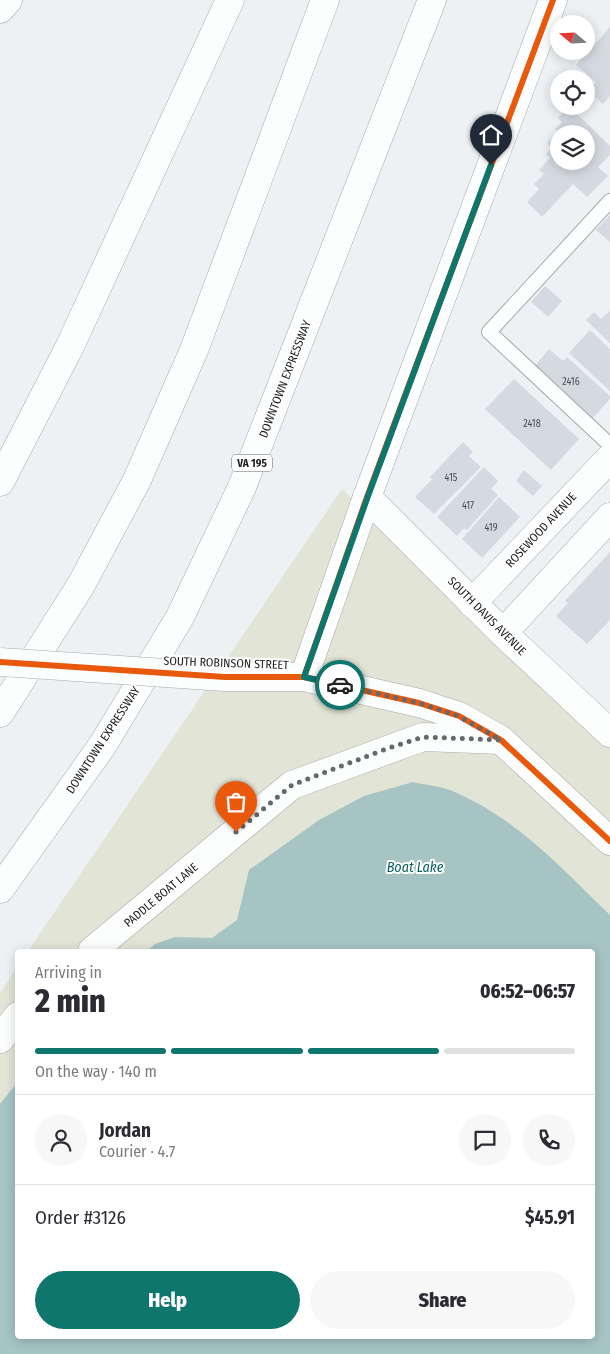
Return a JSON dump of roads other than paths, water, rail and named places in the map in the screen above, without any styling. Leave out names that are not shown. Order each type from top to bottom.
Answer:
[{"type":"main road","points":[[0,8],[8,0]]},
{"type":"main road","points":[[0,482],[70,346],[230,0]]},
{"type":"main road","points":[[0,713],[81,585],[137,480],[194,350],[326,0]]},
{"type":"main road","name":"DOWNTOWN EXPRESSWAY","points":[[0,889],[102,746],[180,617],[242,487],[432,0]]},
{"type":"main road","points":[[304,677],[368,496],[553,0]]},
{"type":"main road","name":"ROSEWOOD AVENUE","points":[[472,603],[610,458]]},
{"type":"main road","name":"SOUTH DAVIS AVENUE","points":[[368,496],[472,603],[610,733]]},
{"type":"main road","points":[[503,633],[610,517]]},
{"type":"main road","name":"SOUTH ROBINSON STREET","points":[[0,662],[225,677],[304,677],[419,703],[458,716],[501,740],[610,841]]},
{"type":"main road","name":"PADDLE BOAT LANE","points":[[94,949],[292,785],[423,737],[501,740]]},
{"type":"main road","points":[[0,1039],[15,1020]]},
{"type":"lane","points":[[610,201],[489,332],[610,444]]},
{"type":"water","name":"Boat Lake","points":[[413,782],[441,787],[474,801],[517,829],[555,861],[610,915],[610,1354],[0,1354],[0,1104],[15,1085],[15,1339],[595,1339],[595,949],[149,949],[155,944],[175,937],[212,938],[237,920],[249,870],[319,820],[364,796]]}]
